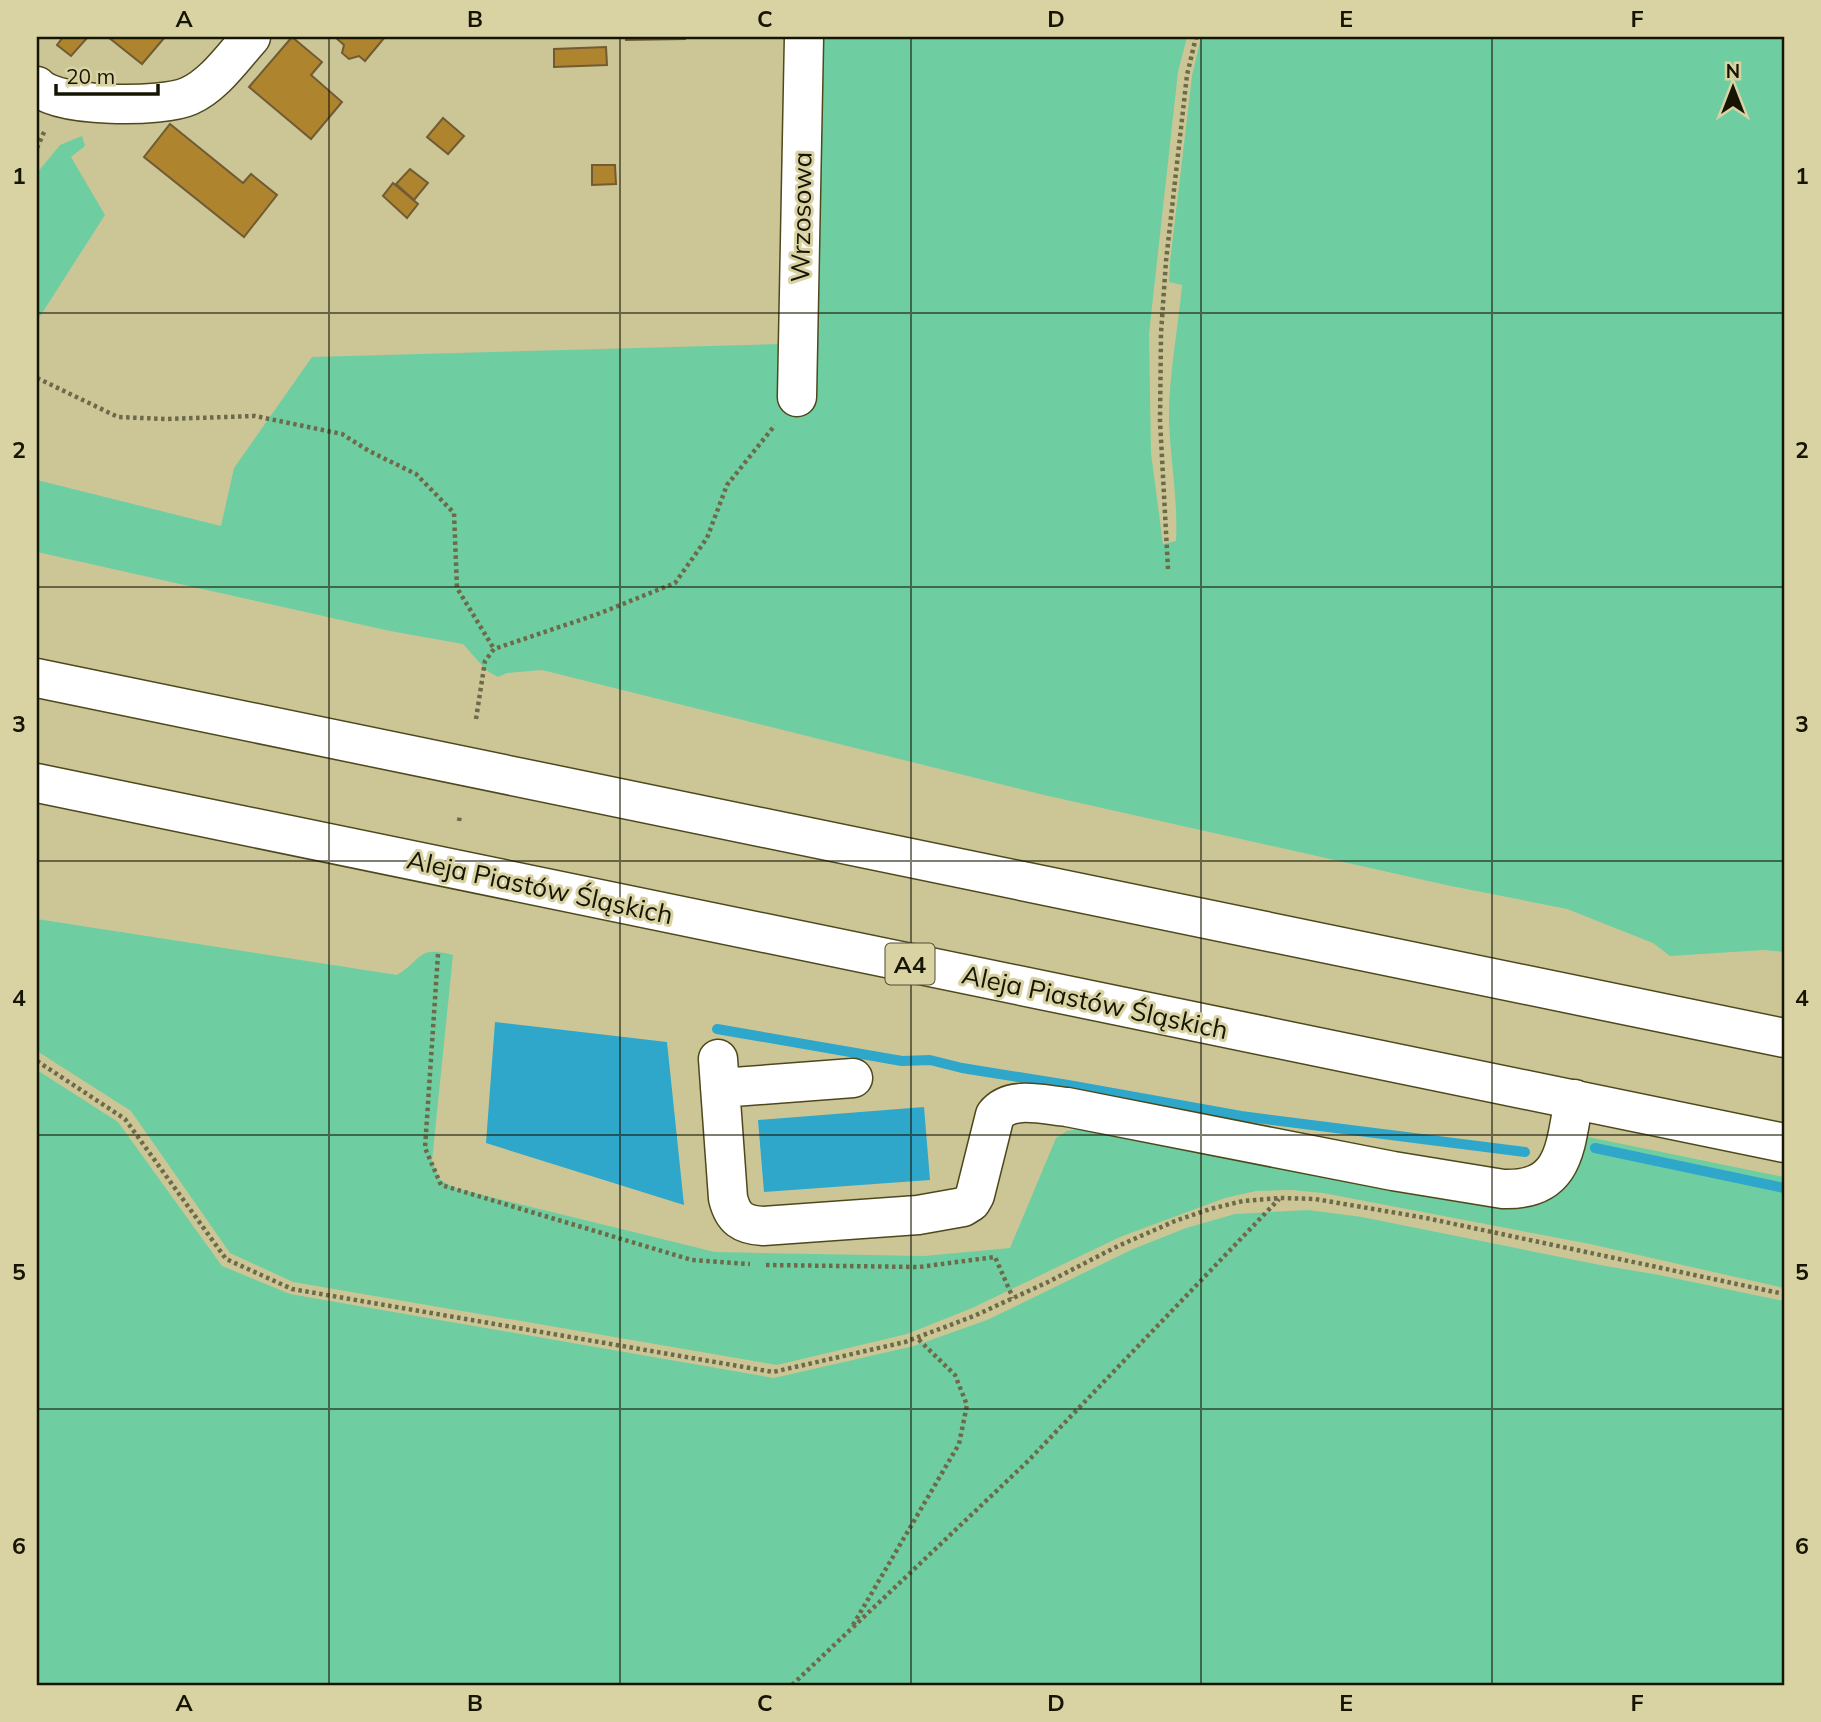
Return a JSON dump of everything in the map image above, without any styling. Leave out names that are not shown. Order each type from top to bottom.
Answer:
[{"type":"main road","points":[[37,86],[43,92],[75,102],[168,102],[188,97],[207,85],[251,37]]},
{"type":"main road","name":"Wrzosowa","points":[[797,397],[804,37]]},
{"type":"main road","points":[[37,678],[1784,1038]]},
{"type":"main road","name":"Aleja Piastów Śląskich","points":[[37,783],[1784,1143]]},
{"type":"main road","points":[[853,1078],[719,1073],[728,1198],[732,1211],[747,1225],[918,1215],[962,1207],[971,1202],[975,1195],[995,1115],[1000,1108],[1018,1103],[1067,1107],[1393,1171],[1519,1190],[1544,1182],[1562,1157],[1574,1099]]},
{"type":"path","points":[[1168,569],[1160,421],[1161,333],[1166,261],[1187,75],[1196,37]]},
{"type":"path","points":[[37,378],[118,417],[166,419],[255,416],[342,434],[369,451],[416,474],[454,513],[457,588],[494,649]]},
{"type":"path","points":[[475,719],[485,661],[494,649],[598,614],[675,583],[707,538],[727,485],[797,397]]},
{"type":"path","points":[[438,954],[425,1148],[440,1185],[692,1260],[794,1267],[919,1267],[995,1258],[1013,1298]]},
{"type":"path","points":[[37,1061],[125,1119],[226,1259],[292,1289],[773,1372],[917,1338],[1013,1298],[1118,1245],[1175,1221],[1243,1201],[1280,1198],[1340,1202],[1438,1220],[1784,1294]]},
{"type":"path","points":[[792,1685],[1027,1462],[1280,1198]]},
{"type":"path","points":[[849,1631],[958,1444],[967,1405],[955,1375],[917,1338]]},
{"type":"green space","points":[[818,37],[1187,37],[1178,72],[1149,334],[1151,453],[1163,544],[1176,541],[1169,406],[1182,285],[1169,282],[1170,262],[1192,76],[1201,37],[1784,37],[1784,952],[1764,950],[1670,956],[1653,943],[1567,909],[1446,885],[1044,795],[542,670],[507,673],[498,677],[486,670],[463,644],[390,631],[37,552],[37,480],[221,526],[234,468],[312,357],[783,344]]},
{"type":"green space","points":[[82,136],[85,146],[71,157],[105,215],[37,321],[37,173],[60,145]]},
{"type":"green space","points":[[37,919],[397,975],[426,953],[441,952],[453,955],[432,1161],[439,1179],[454,1188],[715,1252],[924,1256],[1010,1248],[1056,1138],[1067,1131],[1089,1128],[1518,1199],[1588,1137],[1784,1177],[1784,1288],[1590,1244],[1323,1193],[1292,1190],[1256,1191],[1225,1198],[1120,1237],[972,1308],[907,1334],[777,1365],[293,1282],[230,1253],[131,1111],[37,1051]]},
{"type":"green space","points":[[37,1070],[118,1122],[222,1266],[290,1294],[774,1378],[914,1346],[987,1320],[1133,1249],[1186,1228],[1235,1214],[1308,1210],[1362,1217],[1784,1301],[1784,1685],[37,1685]]},
{"type":"water","points":[[495,1022],[667,1042],[684,1205],[486,1143]]},
{"type":"water","points":[[924,1107],[930,1180],[764,1192],[758,1120]]},
{"type":"building","points":[[63,37],[88,37],[71,56],[57,45]]},
{"type":"building","points":[[108,37],[165,37],[142,64]]},
{"type":"building","points":[[292,37],[322,62],[311,75],[342,102],[311,139],[249,87]]},
{"type":"building","points":[[335,37],[385,37],[365,61],[359,56],[349,59],[342,53],[344,45]]},
{"type":"building","points":[[626,37],[685,37],[685,39],[626,40]]},
{"type":"building","points":[[606,47],[607,65],[554,67],[554,49]]},
{"type":"building","points":[[443,118],[464,136],[448,154],[427,137]]},
{"type":"building","points":[[170,124],[243,183],[251,174],[277,195],[244,237],[144,157]]},
{"type":"building","points":[[592,165],[615,165],[616,184],[592,185]]},
{"type":"building","points":[[410,169],[428,183],[414,200],[396,184]]},
{"type":"building","points":[[393,183],[418,204],[407,218],[383,196]]},
{"type":"waterway","points":[[717,1029],[902,1061],[930,1060],[962,1068],[1241,1116],[1525,1152]]},
{"type":"waterway","points":[[1595,1148],[1784,1188]]}]
